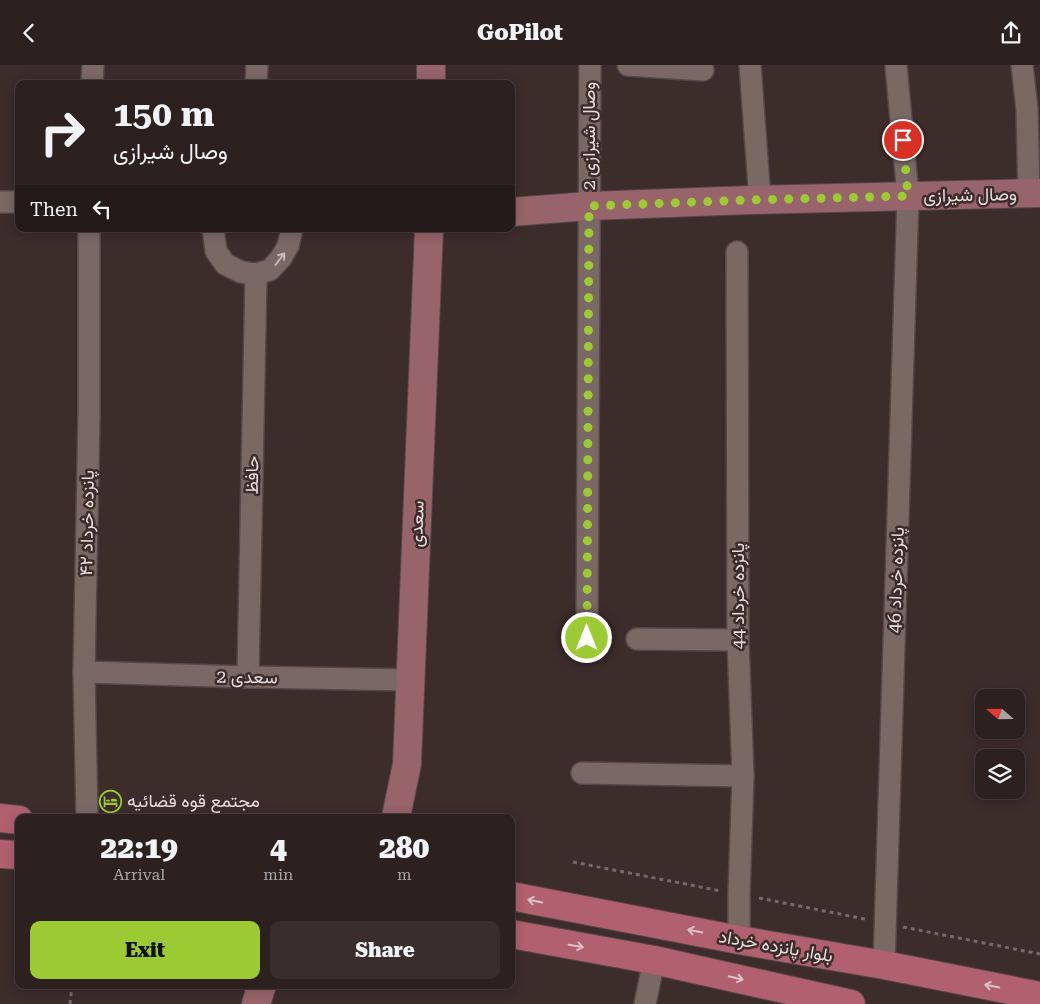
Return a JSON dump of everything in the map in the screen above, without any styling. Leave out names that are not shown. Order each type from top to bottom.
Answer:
[{"type":"main road","points":[[0,819],[15,820]]},
{"type":"main road","points":[[0,854],[15,855]]},
{"type":"main road","name":"بلوار پانزده خرداد","points":[[515,897],[1040,996]]},
{"type":"main road","points":[[515,935],[654,960],[851,1004]]},
{"type":"street","points":[[92,65],[92,80]]},
{"type":"street","points":[[256,80],[257,65]]},
{"type":"street","points":[[431,80],[432,65]]},
{"type":"street","name":"وصال شیرازی 2","points":[[587,638],[590,65]]},
{"type":"street","points":[[628,65],[703,70]]},
{"type":"street","points":[[750,65],[760,200]]},
{"type":"street","name":"پانزده خرداد 46","points":[[884,965],[908,196],[896,65]]},
{"type":"street","points":[[1022,65],[1034,193]]},
{"type":"street","name":"وصال شیرازی","points":[[515,212],[589,206],[1034,193]]},
{"type":"street","points":[[0,202],[15,202]]},
{"type":"street","name":"پانزده خرداد ۴۲","points":[[87,814],[84,672],[90,232]]},
{"type":"street","points":[[213,232],[216,251],[225,264],[241,272],[256,274],[270,270],[281,258],[288,246],[291,232]]},
{"type":"street","name":"سعدی","points":[[397,814],[407,764],[429,232]]},
{"type":"street","name":"پانزده خرداد 44","points":[[737,252],[738,640],[743,776],[739,940]]},
{"type":"street","name":"حافظ","points":[[248,677],[256,274]]},
{"type":"street","points":[[637,639],[738,640]]},
{"type":"street","name":"سعدی 2","points":[[84,672],[410,680]]},
{"type":"street","points":[[582,773],[743,776]]},
{"type":"street","points":[[645,1004],[654,960]]},
{"type":"street","points":[[256,1004],[261,989]]},
{"type":"path","points":[[573,862],[1040,954]]},
{"type":"path","points":[[70,1004],[72,989]]},
{"type":"place","name":"مجتمع قوه قضائیه","points":[[111,801]]},
{"type":"route","points":[[587,638],[589,206],[908,196],[903,140]]}]
